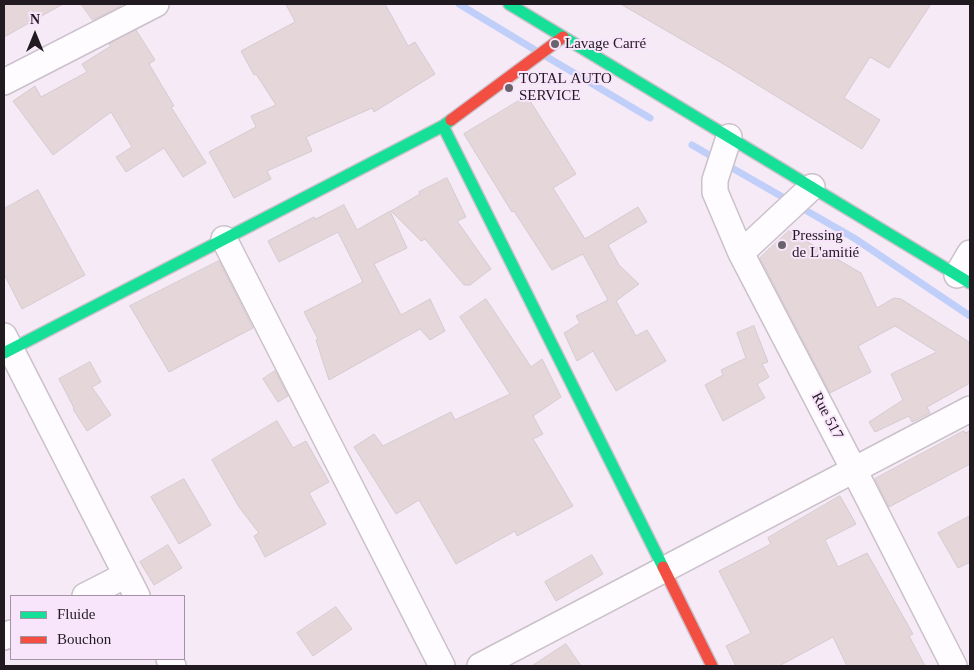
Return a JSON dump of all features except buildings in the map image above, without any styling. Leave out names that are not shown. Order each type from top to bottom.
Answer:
[{"type":"street","points":[[4,82],[156,4]]},
{"type":"street","points":[[509,4],[964,279],[970,253]]},
{"type":"street","points":[[90,595],[132,586],[6,346],[224,239],[443,126],[563,36]]},
{"type":"street","points":[[443,126],[712,666]]},
{"type":"street","name":"Rue 517","points":[[729,137],[715,180],[715,192],[742,253],[954,666]]},
{"type":"street","points":[[742,253],[812,187]]},
{"type":"street","points":[[224,239],[442,666]]},
{"type":"street","points":[[480,666],[970,409]]},
{"type":"waterway","points":[[459,4],[535,50]]},
{"type":"waterway","points":[[547,57],[650,118]]},
{"type":"waterway","points":[[692,145],[854,238],[970,316]]},
{"type":"traffic: fast","points":[[509,4],[970,283]]},
{"type":"traffic: fast","points":[[4,353],[443,126],[451,120]]},
{"type":"traffic: fast","points":[[443,126],[663,567]]},
{"type":"traffic: jam","points":[[451,120],[563,37]]},
{"type":"traffic: jam","points":[[663,567],[712,666]]},
{"type":"place","name":"Lavage Carré","points":[[555,44]]},
{"type":"place","name":"TOTAL AUTO SERVICE","points":[[509,88]]},
{"type":"place","name":"Pressing de L'amitié","points":[[782,245]]}]
